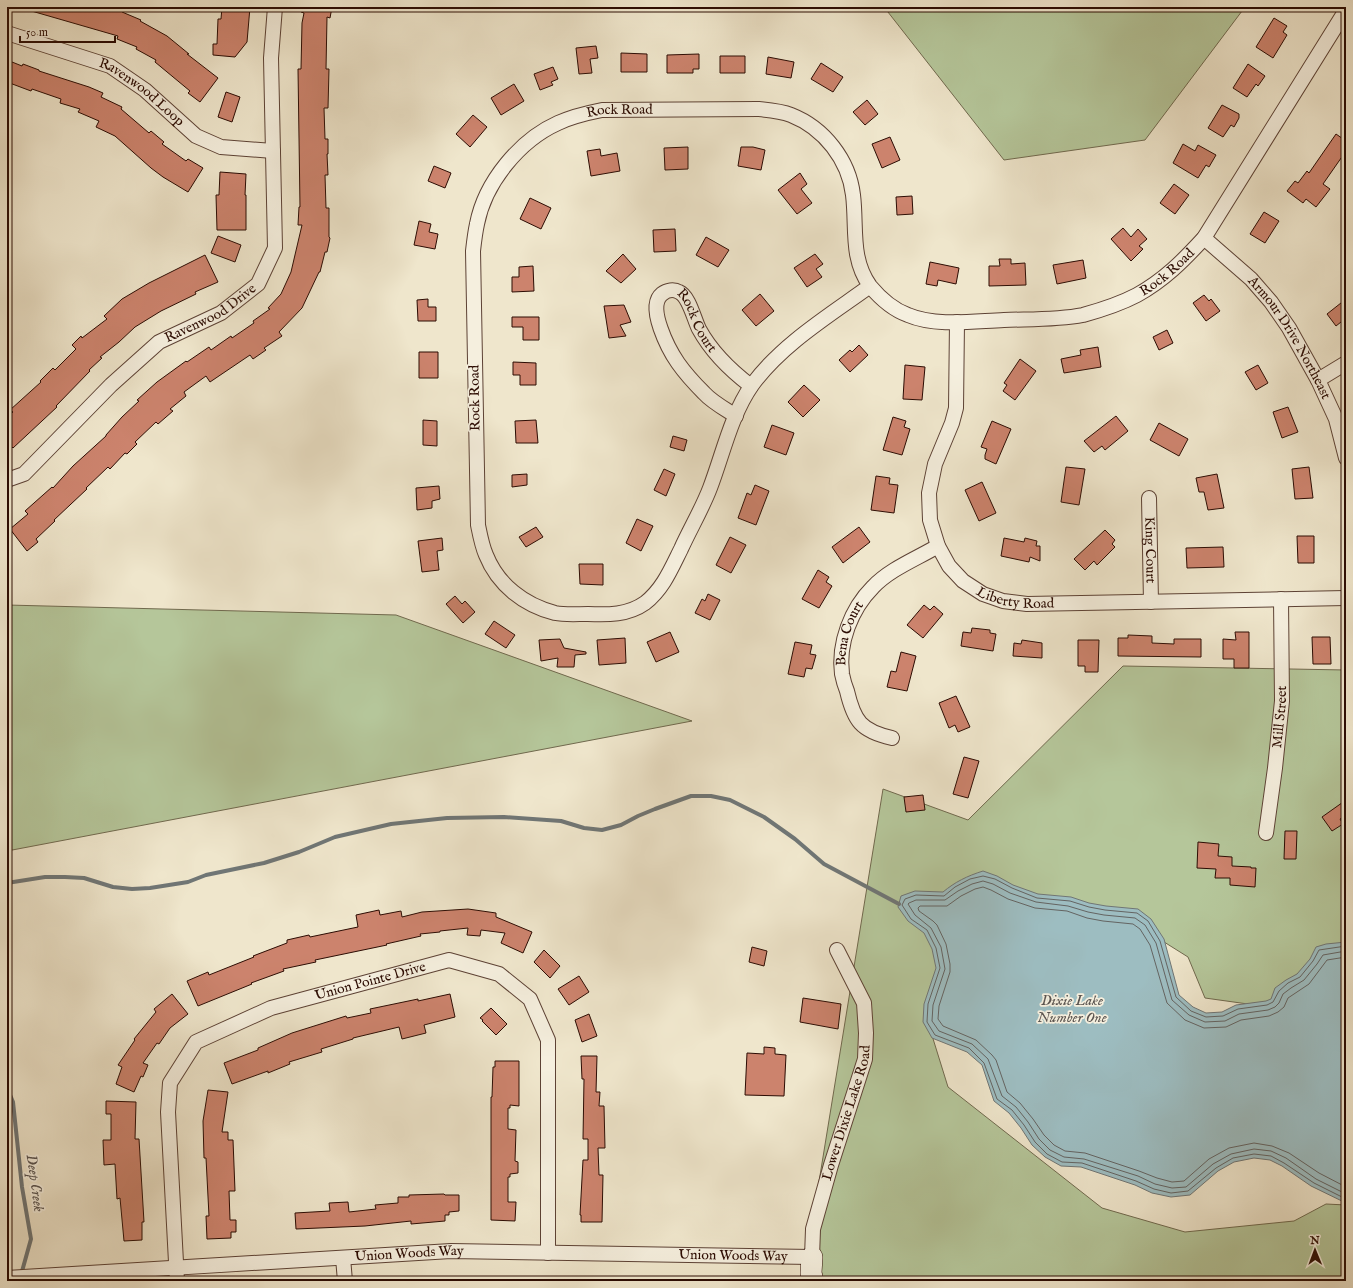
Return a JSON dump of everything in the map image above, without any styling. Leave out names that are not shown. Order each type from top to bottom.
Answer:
[{"type":"street","name":"Ravenwood Drive","points":[[7,480],[24,474],[111,385],[159,342],[221,313],[258,284],[274,248],[271,58],[275,7]]},
{"type":"street","name":"Rock Road","points":[[870,286],[786,347],[766,367],[751,386],[736,416],[710,489],[671,570],[658,590],[644,603],[630,611],[613,615],[560,614],[544,610],[528,603],[514,593],[500,579],[486,555],[478,525],[473,251],[477,222],[486,196],[500,171],[517,151],[537,135],[557,123],[579,115],[602,110],[758,109],[791,115],[810,124],[823,135],[836,150],[844,165],[853,194],[856,255],[870,286],[887,304],[908,316],[930,321],[958,322],[1057,319],[1082,315],[1107,308],[1136,295],[1161,280],[1183,261],[1204,238],[1346,10]]},
{"type":"street","name":"Ravenwood Loop","points":[[7,33],[110,66],[145,90],[196,136],[221,147],[273,152]]},
{"type":"street","name":"Armour Drive Northeast","points":[[1204,238],[1250,280],[1271,302],[1289,328],[1318,380],[1336,419],[1346,458]]},
{"type":"street","name":"Rock Court","points":[[736,416],[704,394],[678,363],[667,344],[656,308],[658,299],[663,293],[670,290],[678,291],[684,295],[699,328],[712,350],[731,371],[751,386]]},
{"type":"street","name":"Liberty Road","points":[[958,322],[956,408],[952,423],[935,464],[929,493],[930,520],[938,546],[949,566],[963,580],[984,594],[1003,601],[1027,604],[1346,598]]},
{"type":"street","points":[[1318,380],[1346,363]]},
{"type":"street","name":"King Court","points":[[1149,498],[1151,602]]},
{"type":"street","name":"Bena Court","points":[[892,738],[879,735],[867,729],[858,721],[851,710],[842,674],[841,656],[844,638],[855,610],[872,587],[890,573],[938,546]]},
{"type":"street","name":"Mill Street","points":[[1266,833],[1282,700],[1281,599]]},
{"type":"street","name":"Lower Dixie Lake Road","points":[[813,1281],[811,1273],[813,1229],[831,1165],[865,1060],[866,1033],[864,1004],[837,950]]},
{"type":"street","name":"Union Pointe Drive","points":[[176,1274],[168,1112],[170,1083],[196,1042],[271,1008],[449,960],[499,974],[530,999],[548,1040],[548,1253]]},
{"type":"street","name":"Union Woods Way","points":[[7,1278],[176,1274],[343,1258],[451,1251],[812,1257]]},
{"type":"street","points":[[343,1258],[345,1281]]},
{"type":"green space","points":[[884,7],[1245,7],[1145,140],[1004,160]]},
{"type":"green space","points":[[7,605],[396,615],[692,721],[7,851]]},
{"type":"green space","points":[[1123,666],[1346,670],[1346,955],[1296,996],[1255,1005],[1205,998],[1188,957],[1137,925],[930,1029],[948,1087],[1102,1208],[1185,1232],[1294,1221],[1326,1204],[1346,1205],[1346,1281],[813,1281],[809,1243],[883,789],[968,820]]},
{"type":"water","name":"Dixie Lake Number One","points":[[983,871],[997,876],[1013,885],[1038,894],[1071,897],[1089,903],[1138,909],[1151,919],[1164,939],[1179,995],[1193,1007],[1206,1013],[1222,1012],[1236,1005],[1271,999],[1275,988],[1297,974],[1310,959],[1316,947],[1326,944],[1346,942],[1346,1203],[1311,1186],[1282,1166],[1270,1160],[1254,1158],[1234,1162],[1218,1171],[1190,1195],[1171,1197],[1152,1193],[1135,1185],[1081,1167],[1061,1166],[1045,1157],[1032,1145],[1009,1113],[994,1101],[982,1065],[967,1052],[932,1038],[923,1022],[924,1004],[936,968],[932,949],[924,933],[908,921],[898,907],[901,896],[915,891],[943,892],[952,885]]},
{"type":"building","points":[[28,7],[115,7],[122,9],[122,12],[141,20],[140,21],[167,36],[218,78],[200,102],[188,93],[190,91],[155,62],[156,60],[136,49],[137,47],[117,39],[118,36],[28,10]]},
{"type":"building","points":[[222,7],[250,7],[247,42],[235,57],[213,55],[213,44],[217,44],[218,19],[221,19]]},
{"type":"building","points":[[301,7],[332,7],[330,18],[327,17],[326,69],[329,69],[328,108],[324,108],[325,139],[328,139],[328,175],[325,175],[326,208],[329,208],[330,238],[320,272],[302,308],[279,332],[282,336],[264,348],[266,350],[253,359],[250,355],[210,382],[206,376],[184,392],[186,396],[170,409],[173,411],[158,424],[156,422],[135,442],[137,444],[127,454],[125,453],[110,469],[108,467],[86,488],[87,489],[36,539],[38,542],[27,551],[10,529],[28,514],[25,511],[52,487],[53,488],[73,466],[106,436],[122,417],[139,401],[137,400],[157,382],[186,361],[187,362],[209,347],[211,350],[231,336],[232,338],[254,323],[253,321],[270,309],[268,308],[281,294],[291,272],[302,225],[298,225],[300,207],[298,69],[301,69],[302,23],[304,13],[301,12]]},
{"type":"building","points":[[1274,18],[1287,26],[1283,32],[1287,35],[1273,58],[1256,47]]},
{"type":"building","points":[[596,46],[598,58],[590,59],[592,73],[579,74],[576,48]]},
{"type":"building","points":[[621,53],[647,54],[647,72],[621,72]]},
{"type":"building","points":[[699,54],[699,69],[693,69],[693,73],[667,73],[667,55]]},
{"type":"building","points":[[720,56],[745,56],[745,73],[720,73]]},
{"type":"building","points":[[768,57],[794,62],[791,78],[766,74]]},
{"type":"building","points":[[7,60],[22,66],[23,64],[103,93],[101,97],[122,107],[121,109],[149,133],[151,131],[164,142],[162,144],[186,161],[188,159],[203,168],[188,192],[151,168],[115,136],[96,127],[99,121],[78,112],[80,109],[60,103],[61,99],[32,89],[31,91],[7,82]]},
{"type":"building","points":[[821,63],[843,77],[833,92],[811,79]]},
{"type":"building","points":[[1248,64],[1265,76],[1258,86],[1256,84],[1247,97],[1233,88]]},
{"type":"building","points":[[553,67],[558,79],[551,82],[553,85],[540,90],[534,74]]},
{"type":"building","points":[[514,84],[524,101],[501,115],[491,98]]},
{"type":"building","points":[[226,92],[240,97],[232,122],[218,117]]},
{"type":"building","points":[[867,100],[878,114],[865,125],[853,112]]},
{"type":"building","points":[[1222,105],[1239,114],[1239,118],[1234,127],[1231,125],[1223,137],[1208,128]]},
{"type":"building","points":[[473,115],[487,127],[470,147],[456,134]]},
{"type":"building","points":[[1336,134],[1346,141],[1346,151],[1323,184],[1330,189],[1316,207],[1306,199],[1303,203],[1287,191],[1295,181],[1298,183],[1307,171],[1309,173]]},
{"type":"building","points":[[890,137],[900,160],[882,168],[872,144]]},
{"type":"building","points":[[1183,144],[1195,151],[1198,145],[1216,155],[1209,167],[1206,165],[1198,178],[1173,163]]},
{"type":"building","points":[[688,147],[688,169],[665,170],[664,148]]},
{"type":"building","points":[[741,147],[753,147],[765,150],[761,170],[738,166]]},
{"type":"building","points":[[600,149],[601,156],[617,153],[620,171],[591,176],[587,151]]},
{"type":"building","points":[[434,166],[451,173],[445,188],[428,181]]},
{"type":"building","points":[[220,172],[246,174],[246,230],[217,230],[216,195],[219,195]]},
{"type":"building","points":[[800,173],[807,184],[801,189],[812,203],[797,214],[778,190]]},
{"type":"building","points":[[1174,184],[1189,195],[1175,214],[1160,203]]},
{"type":"building","points":[[912,196],[913,214],[897,215],[896,197]]},
{"type":"building","points":[[530,198],[551,208],[541,229],[520,219]]},
{"type":"building","points":[[1264,212],[1279,221],[1265,243],[1250,234]]},
{"type":"building","points":[[419,221],[431,224],[429,232],[438,234],[435,249],[414,245]]},
{"type":"building","points":[[1123,228],[1131,237],[1138,229],[1147,239],[1139,246],[1143,249],[1131,261],[1111,239]]},
{"type":"building","points":[[675,229],[676,251],[654,252],[653,230]]},
{"type":"building","points":[[218,236],[241,245],[235,262],[211,253]]},
{"type":"building","points":[[706,237],[729,250],[718,267],[696,255]]},
{"type":"building","points":[[623,254],[636,269],[621,283],[606,271]]},
{"type":"building","points":[[815,254],[823,264],[816,269],[822,277],[807,287],[794,268]]},
{"type":"building","points":[[205,255],[218,282],[195,292],[196,294],[161,311],[135,327],[100,357],[102,358],[89,370],[90,371],[56,406],[57,407],[13,448],[7,442],[7,417],[13,412],[10,410],[41,382],[40,381],[53,368],[55,370],[76,349],[72,345],[81,336],[82,338],[107,319],[104,316],[122,299],[149,283]]},
{"type":"building","points":[[999,259],[1011,259],[1011,264],[1025,263],[1026,285],[989,286],[989,266],[1000,266]]},
{"type":"building","points":[[1083,260],[1086,278],[1057,284],[1053,265]]},
{"type":"building","points":[[930,262],[959,268],[956,284],[938,280],[937,286],[926,284]]},
{"type":"building","points":[[533,266],[534,291],[512,292],[512,277],[519,277],[519,267]]},
{"type":"building","points":[[760,294],[774,311],[756,326],[742,310]]},
{"type":"building","points":[[1204,295],[1209,301],[1211,299],[1220,311],[1206,321],[1193,303]]},
{"type":"building","points":[[428,299],[428,307],[436,307],[436,321],[418,321],[417,300]]},
{"type":"building","points":[[1346,299],[1346,318],[1336,326],[1327,314]]},
{"type":"building","points":[[624,305],[631,322],[620,325],[626,336],[609,338],[604,306]]},
{"type":"building","points":[[512,317],[539,317],[539,340],[523,340],[523,327],[512,327]]},
{"type":"building","points":[[1167,330],[1173,343],[1159,350],[1153,337]]},
{"type":"building","points":[[859,345],[868,355],[850,372],[839,360],[850,350],[852,352]]},
{"type":"building","points":[[1098,347],[1101,367],[1064,373],[1061,359],[1081,355],[1080,350]]},
{"type":"building","points":[[419,352],[438,352],[438,378],[419,378]]},
{"type":"building","points":[[1020,359],[1036,371],[1015,400],[1003,391],[1007,385],[1004,383]]},
{"type":"building","points":[[513,362],[536,363],[536,385],[520,385],[520,375],[513,375]]},
{"type":"building","points":[[905,365],[925,367],[922,400],[903,399]]},
{"type":"building","points":[[1258,365],[1268,383],[1256,390],[1245,372]]},
{"type":"building","points":[[804,385],[820,400],[803,417],[788,402]]},
{"type":"building","points":[[1288,407],[1298,432],[1282,438],[1273,412]]},
{"type":"building","points":[[1116,416],[1128,431],[1105,450],[1102,446],[1094,452],[1084,441]]},
{"type":"building","points":[[893,417],[906,421],[904,427],[910,429],[902,455],[883,450]]},
{"type":"building","points":[[423,420],[437,421],[437,446],[423,445]]},
{"type":"building","points":[[536,420],[538,443],[516,443],[515,421]]},
{"type":"building","points":[[992,421],[1011,429],[996,464],[985,459],[987,449],[981,447]]},
{"type":"building","points":[[1159,423],[1188,439],[1179,456],[1150,440]]},
{"type":"building","points":[[772,425],[794,433],[786,455],[764,447]]},
{"type":"building","points":[[673,436],[687,440],[684,451],[670,447]]},
{"type":"building","points":[[1066,467],[1085,469],[1079,505],[1061,502]]},
{"type":"building","points":[[1309,467],[1313,498],[1295,499],[1292,469]]},
{"type":"building","points":[[664,469],[675,474],[666,496],[654,490]]},
{"type":"building","points":[[527,474],[527,485],[512,487],[512,475]]},
{"type":"building","points":[[1217,474],[1224,508],[1208,510],[1204,492],[1199,492],[1196,478]]},
{"type":"building","points":[[876,476],[890,478],[889,484],[898,485],[894,513],[871,510]]},
{"type":"building","points":[[982,482],[996,513],[979,521],[965,490]]},
{"type":"building","points":[[755,485],[769,491],[756,525],[738,518],[747,493],[751,495]]},
{"type":"building","points":[[439,486],[440,499],[432,501],[432,508],[417,510],[416,488]]},
{"type":"building","points":[[637,519],[653,526],[641,551],[626,543]]},
{"type":"building","points":[[536,527],[543,537],[526,547],[519,537]]},
{"type":"building","points":[[859,527],[870,542],[843,563],[832,547]]},
{"type":"building","points":[[1105,530],[1115,540],[1112,544],[1115,547],[1097,565],[1094,561],[1085,570],[1074,559]]},
{"type":"building","points":[[1297,536],[1314,536],[1314,563],[1298,563]]},
{"type":"building","points":[[730,537],[746,545],[731,573],[716,565]]},
{"type":"building","points":[[442,538],[443,550],[437,551],[439,570],[422,572],[418,541]]},
{"type":"building","points":[[1004,538],[1024,542],[1025,538],[1037,541],[1036,546],[1040,546],[1040,561],[1030,557],[1029,562],[1001,556]]},
{"type":"building","points":[[1223,547],[1224,567],[1187,568],[1186,548]]},
{"type":"building","points":[[579,564],[603,564],[603,585],[580,584]]},
{"type":"building","points":[[818,570],[829,577],[826,582],[832,586],[819,608],[802,599]]},
{"type":"building","points":[[708,594],[720,600],[710,620],[695,613],[702,599],[705,601]]},
{"type":"building","points":[[455,596],[462,604],[465,601],[475,612],[463,623],[446,604]]},
{"type":"building","points":[[924,605],[930,610],[934,606],[943,614],[923,638],[907,625]]},
{"type":"building","points":[[494,621],[515,635],[506,648],[485,634]]},
{"type":"building","points":[[972,628],[990,630],[990,633],[996,634],[993,651],[961,646],[963,632],[971,633]]},
{"type":"building","points":[[670,632],[679,652],[656,662],[647,642]]},
{"type":"building","points":[[1235,632],[1249,632],[1249,668],[1234,668],[1234,659],[1223,659],[1223,639],[1236,640]]},
{"type":"building","points":[[1128,635],[1152,636],[1152,643],[1174,644],[1174,639],[1201,639],[1201,657],[1118,656],[1118,638],[1128,638]]},
{"type":"building","points":[[1312,637],[1330,637],[1331,664],[1313,664]]},
{"type":"building","points":[[625,638],[626,663],[599,665],[597,640]]},
{"type":"building","points":[[560,639],[564,648],[586,652],[586,654],[575,655],[574,667],[557,667],[558,658],[541,661],[539,640]]},
{"type":"building","points":[[1022,640],[1042,643],[1042,658],[1013,656],[1014,643],[1021,644]]},
{"type":"building","points":[[1078,640],[1099,640],[1098,672],[1085,672],[1085,666],[1078,666]]},
{"type":"building","points":[[795,642],[812,645],[810,654],[816,655],[812,669],[806,668],[804,677],[788,674]]},
{"type":"building","points":[[901,652],[916,656],[907,691],[887,687],[891,671],[896,672]]},
{"type":"building","points":[[956,696],[970,727],[958,732],[955,725],[949,728],[939,703]]},
{"type":"building","points":[[964,757],[979,761],[968,798],[953,794]]},
{"type":"building","points":[[923,795],[925,810],[906,812],[904,797]]},
{"type":"building","points":[[1346,800],[1346,815],[1340,819],[1343,824],[1332,831],[1322,817]]},
{"type":"building","points":[[1285,831],[1297,831],[1296,859],[1284,859]]},
{"type":"building","points":[[1198,842],[1219,844],[1218,856],[1232,857],[1232,866],[1256,868],[1255,887],[1230,885],[1230,878],[1215,878],[1216,869],[1197,868]]},
{"type":"building","points":[[468,909],[496,913],[496,917],[532,932],[523,953],[501,943],[505,933],[481,930],[480,936],[467,935],[468,928],[420,934],[421,936],[386,944],[387,945],[315,960],[316,962],[283,969],[284,971],[251,983],[252,984],[198,1006],[187,981],[208,972],[209,975],[254,957],[253,956],[287,943],[287,940],[358,927],[356,915],[379,910],[380,915],[401,911],[402,917],[422,912]]},
{"type":"building","points":[[752,947],[767,951],[764,966],[749,962]]},
{"type":"building","points":[[544,950],[560,966],[550,978],[534,962]]},
{"type":"building","points":[[579,976],[589,992],[569,1005],[558,989]]},
{"type":"building","points":[[172,994],[188,1014],[170,1028],[143,1063],[148,1065],[134,1092],[116,1084],[122,1067],[118,1065],[135,1040],[134,1039],[156,1012],[154,1009]]},
{"type":"building","points":[[450,994],[455,1017],[424,1025],[426,1033],[402,1039],[399,1027],[353,1038],[321,1049],[322,1052],[289,1062],[290,1064],[268,1073],[268,1071],[232,1084],[224,1063],[258,1050],[258,1048],[292,1033],[346,1016],[347,1018],[371,1013],[370,1009]]},
{"type":"building","points":[[803,998],[841,1004],[838,1029],[800,1022]]},
{"type":"building","points":[[491,1008],[507,1024],[496,1035],[480,1018]]},
{"type":"building","points":[[589,1014],[597,1036],[582,1042],[575,1020]]},
{"type":"building","points":[[764,1047],[775,1048],[775,1054],[786,1055],[784,1096],[745,1095],[747,1053],[764,1054]]},
{"type":"building","points":[[581,1056],[597,1056],[596,1092],[600,1092],[599,1106],[604,1106],[605,1148],[598,1148],[599,1175],[603,1175],[602,1222],[581,1222],[580,1215],[583,1160],[588,1160],[588,1139],[583,1139],[584,1079],[582,1079]]},
{"type":"building","points":[[495,1061],[519,1061],[519,1106],[510,1105],[510,1108],[508,1108],[508,1129],[516,1130],[515,1161],[518,1162],[518,1173],[510,1174],[510,1177],[508,1177],[508,1202],[516,1202],[515,1221],[491,1220],[491,1097],[493,1067],[495,1067]]},
{"type":"building","points":[[208,1090],[228,1092],[222,1132],[228,1132],[228,1140],[233,1140],[235,1191],[229,1191],[230,1220],[236,1220],[236,1232],[231,1232],[231,1238],[207,1239],[206,1216],[209,1216],[206,1158],[204,1158],[203,1121]]},
{"type":"building","points":[[106,1101],[136,1102],[135,1139],[139,1139],[144,1222],[142,1222],[142,1240],[124,1241],[120,1198],[117,1199],[115,1164],[104,1165],[103,1140],[111,1140],[111,1114],[106,1114]]},
{"type":"building","points":[[409,1195],[459,1195],[459,1211],[449,1212],[449,1215],[445,1215],[445,1221],[411,1224],[411,1221],[365,1226],[296,1229],[295,1213],[330,1211],[329,1203],[348,1202],[349,1212],[376,1209],[375,1205],[398,1203],[398,1197],[409,1197]]},
{"type":"waterway","points":[[7,883],[45,877],[65,877],[84,878],[113,887],[132,889],[150,888],[188,882],[206,875],[264,863],[299,852],[335,837],[391,824],[447,818],[504,817],[561,821],[584,828],[602,830],[621,825],[638,816],[691,796],[711,796],[730,800],[764,817],[795,839],[824,864],[899,904]]},
{"type":"waterway","name":"Deep Creek","points":[[7,1088],[13,1102],[22,1187],[31,1239],[21,1275]]}]
